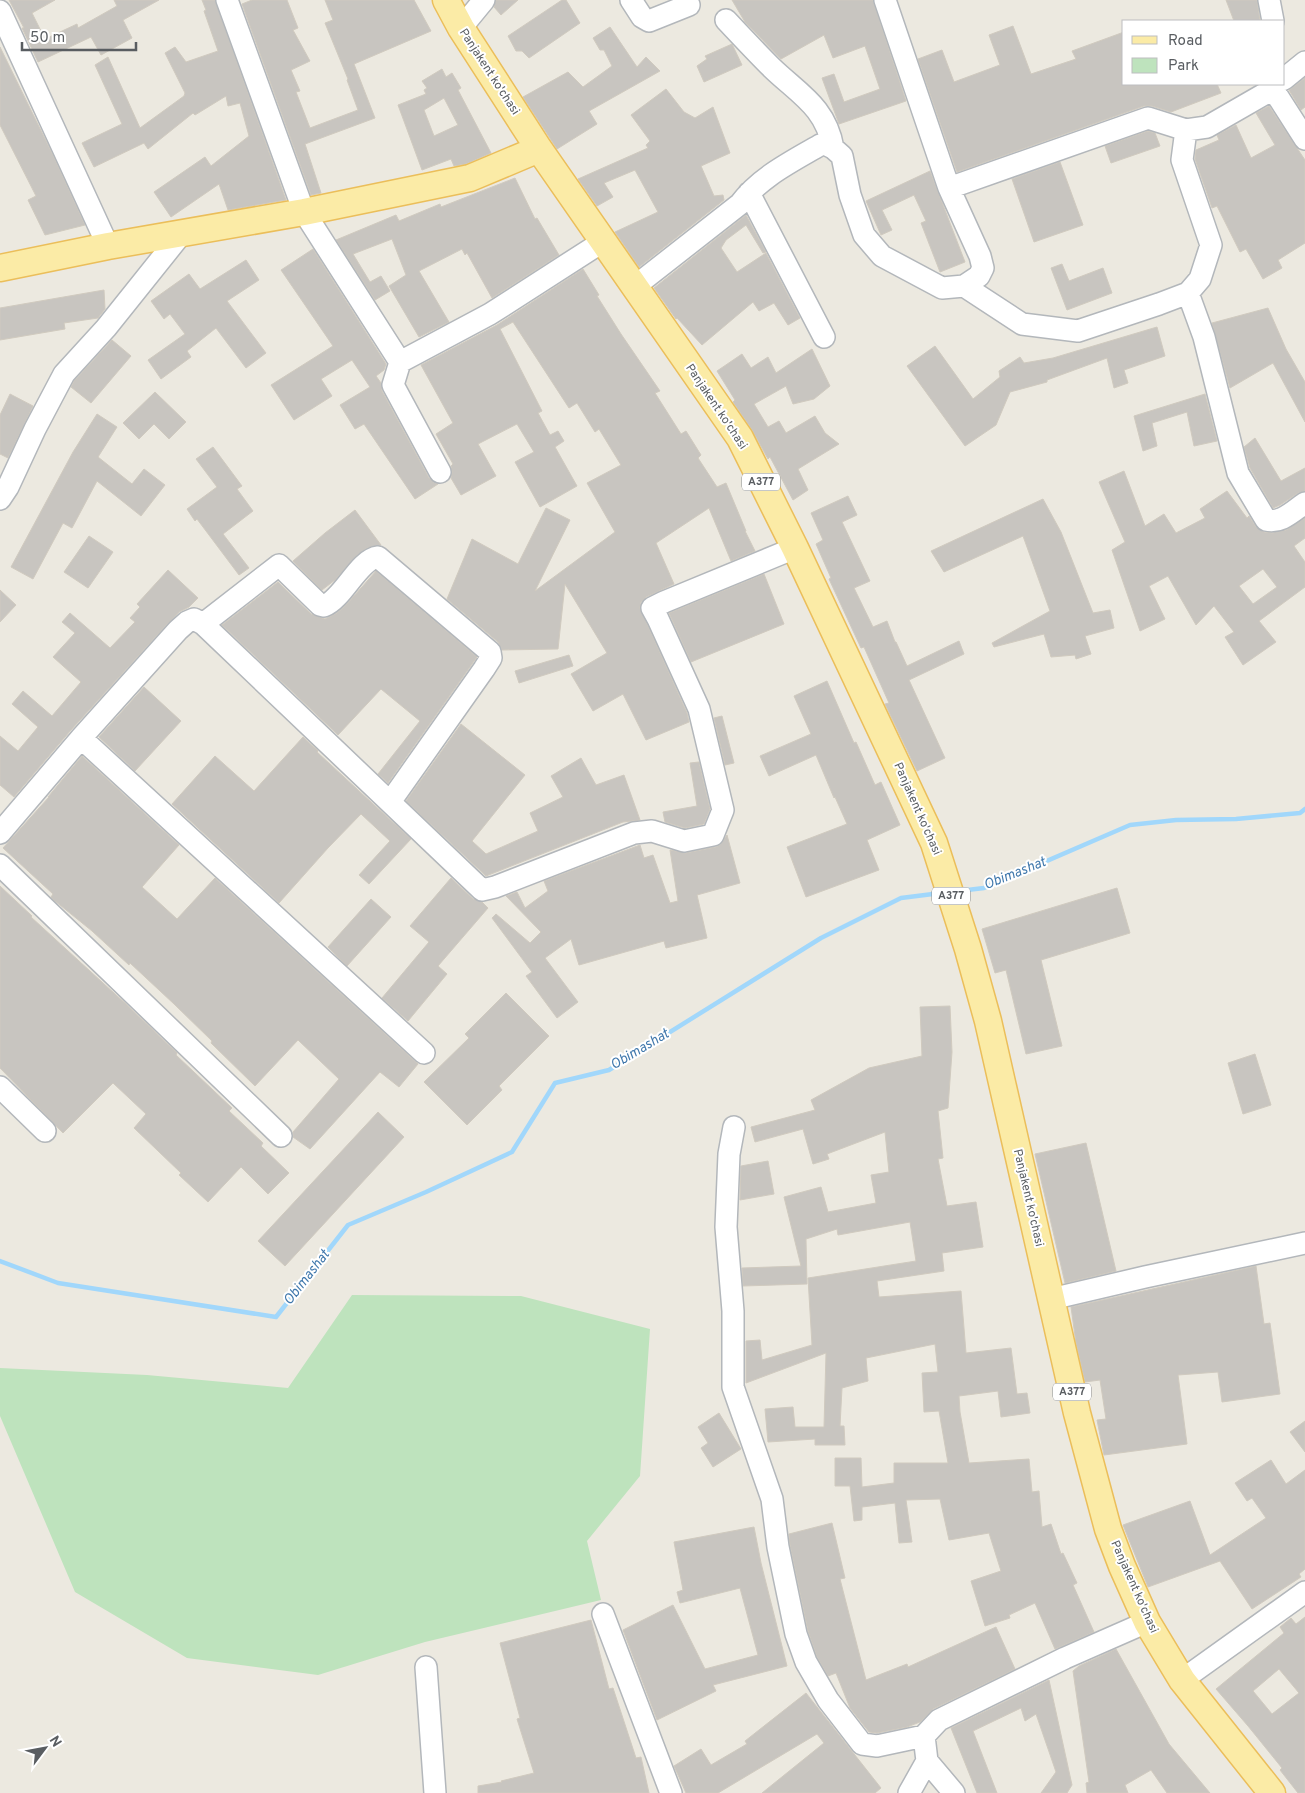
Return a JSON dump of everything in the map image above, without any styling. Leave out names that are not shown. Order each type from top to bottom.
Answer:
[{"type":"main road","name":"Panjakent ko'chasi","points":[[446,0],[461,28],[539,149],[740,438],[795,548],[934,843],[968,949],[988,1021],[1077,1414],[1105,1519],[1122,1566],[1147,1622],[1182,1680],[1272,1793]]},
{"type":"main road","points":[[0,268],[108,246],[304,212],[470,178],[539,149]]},
{"type":"street","points":[[461,28],[484,0]]},
{"type":"street","points":[[631,0],[642,17],[649,21],[689,5]]},
{"type":"street","points":[[634,287],[740,204],[749,193],[779,169],[820,145],[825,144],[834,148],[842,156],[850,195],[864,235],[882,256],[942,288],[964,286],[979,276],[983,268],[980,256],[949,188],[885,0]]},
{"type":"street","points":[[1269,0],[1274,20]]},
{"type":"street","points":[[233,2],[304,212],[400,362]]},
{"type":"street","points":[[0,11],[108,246]]},
{"type":"street","points":[[726,20],[772,68],[812,104],[830,132],[834,148]]},
{"type":"street","points":[[1285,76],[1305,62]]},
{"type":"street","points":[[949,188],[1148,118],[1186,130],[1208,127],[1272,85]]},
{"type":"street","points":[[1283,85],[1305,139]]},
{"type":"street","points":[[964,286],[1022,324],[1078,330],[1188,293],[1200,279],[1211,245],[1182,160],[1186,130]]},
{"type":"street","points":[[749,193],[824,337]]},
{"type":"street","points":[[0,499],[8,487],[34,429],[64,374],[106,328],[182,233]]},
{"type":"street","points":[[440,472],[393,385],[400,362],[490,314],[602,242]]},
{"type":"street","points":[[1188,293],[1204,337],[1238,473],[1266,520],[1273,522],[1280,520],[1305,503]]},
{"type":"street","points":[[0,833],[81,738],[184,624],[194,619],[203,624],[482,890],[496,887],[634,833],[652,831],[684,841],[713,835],[723,810],[700,709],[652,608],[795,548]]},
{"type":"street","points":[[203,624],[276,566],[282,567],[320,605],[324,606],[332,601],[369,560],[378,557],[490,652],[491,658],[484,669],[390,802]]},
{"type":"street","points":[[81,738],[424,1053]]},
{"type":"street","points":[[0,865],[281,1136]]},
{"type":"street","points":[[0,1087],[45,1131]]},
{"type":"street","points":[[734,1127],[728,1154],[726,1227],[732,1311],[733,1387],[772,1499],[778,1546],[796,1634],[806,1662],[828,1700],[862,1744],[877,1746],[924,1736],[939,1720],[1065,1658],[1147,1622]]},
{"type":"street","points":[[1051,1299],[1305,1242]]},
{"type":"street","points":[[1182,1680],[1305,1592]]},
{"type":"street","points":[[603,1614],[672,1793]]},
{"type":"street","points":[[426,1667],[435,1793]]},
{"type":"street","points":[[924,1736],[927,1760],[954,1793]]},
{"type":"street","points":[[909,1793],[927,1760]]},
{"type":"green space","points":[[352,1295],[521,1296],[650,1329],[640,1476],[587,1541],[601,1600],[425,1642],[318,1675],[187,1658],[75,1592],[0,1416],[0,1368],[147,1375],[288,1388]]},
{"type":"building","points":[[9,0],[55,0],[32,13],[45,39],[77,24],[78,28],[117,6],[114,0],[159,0],[123,20],[132,38],[101,55],[91,37],[38,62],[22,28],[24,28]]},
{"type":"building","points":[[202,0],[215,0],[286,200],[228,210],[219,184],[171,217],[154,192],[205,157],[211,166],[249,136],[240,103],[228,106],[226,96],[195,115],[193,113],[148,149],[144,143],[94,167],[82,143],[122,124],[95,65],[108,57],[140,128],[184,96],[185,93],[165,53],[175,47],[186,62],[218,51]]},
{"type":"building","points":[[252,0],[287,0],[298,28],[293,30],[310,61],[291,70],[300,91],[296,92],[310,128],[358,110],[348,79],[325,23],[333,20],[325,0],[414,0],[431,31],[354,64],[375,118],[305,144],[321,193],[311,195],[242,4]]},
{"type":"building","points":[[496,0],[518,0],[501,15],[494,7]]},
{"type":"building","points":[[562,0],[566,0],[580,23],[529,58],[522,51],[516,51],[508,36]]},
{"type":"building","points":[[732,0],[873,0],[906,101],[839,124],[822,78],[834,74],[844,102],[880,89],[865,46],[833,58],[824,35],[781,59],[745,22]]},
{"type":"building","points":[[1226,0],[1257,0],[1260,20],[1234,20]]},
{"type":"building","points":[[1013,26],[1031,74],[1076,59],[1072,51],[1122,33],[1122,85],[1217,85],[1221,93],[1171,112],[1152,106],[1144,106],[957,172],[918,59],[942,50],[954,82],[1000,65],[989,35]]},
{"type":"building","points":[[610,27],[637,67],[646,57],[660,71],[589,111],[597,124],[557,149],[523,97],[568,72],[583,87],[612,66],[604,50],[600,50],[593,38]]},
{"type":"building","points":[[732,44],[742,65],[704,82],[697,66],[707,59],[705,56]]},
{"type":"building","points":[[0,47],[85,225],[45,235],[28,200],[36,196],[0,125]]},
{"type":"building","points":[[442,69],[446,77],[452,73],[461,88],[458,90],[491,153],[466,164],[454,166],[451,159],[422,170],[398,105],[426,94],[424,90],[427,88],[422,81]],"holes":[[[444,98],[458,125],[434,136],[424,110]]]},
{"type":"building","points":[[1305,78],[1305,107],[1301,110],[1289,90]]},
{"type":"building","points":[[666,89],[684,112],[695,118],[713,107],[730,153],[701,166],[714,196],[723,195],[724,200],[639,267],[615,232],[658,212],[635,170],[604,183],[613,197],[597,206],[578,179],[648,148],[646,145],[650,141],[631,115]]},
{"type":"building","points":[[1269,106],[1305,160],[1305,243],[1278,260],[1282,268],[1263,279],[1246,249],[1240,252],[1217,206],[1212,208],[1195,159],[1196,150],[1219,140],[1217,135],[1236,125],[1251,158],[1275,145],[1256,113]]},
{"type":"building","points":[[1148,131],[1155,133],[1160,146],[1111,163],[1105,146]]},
{"type":"building","points":[[1060,162],[1083,225],[1034,242],[1012,179]]},
{"type":"building","points":[[930,171],[965,262],[940,272],[921,223],[926,221],[914,195],[882,210],[892,230],[881,235],[866,201]]},
{"type":"building","points":[[515,178],[535,219],[537,218],[559,255],[492,298],[467,253],[465,255],[462,249],[419,271],[449,322],[419,337],[389,286],[406,275],[392,239],[353,254],[370,282],[381,276],[390,291],[375,300],[336,240],[396,215],[399,221],[440,204],[441,207]]},
{"type":"building","points":[[746,215],[766,252],[763,253],[746,225],[726,240],[721,248],[737,272],[766,253],[800,318],[788,325],[774,303],[759,311],[753,302],[702,345],[676,319],[654,288]]},
{"type":"building","points":[[313,249],[386,364],[384,370],[376,376],[381,383],[382,391],[429,478],[438,484],[415,499],[364,424],[355,429],[340,405],[370,387],[352,360],[321,379],[332,396],[294,420],[271,385],[333,346],[281,270]]},
{"type":"building","points":[[246,260],[259,280],[227,301],[266,353],[246,368],[216,328],[187,351],[191,357],[161,379],[148,360],[185,334],[170,314],[164,319],[151,301],[189,274],[200,289]]},
{"type":"building","points":[[1062,264],[1069,281],[1103,268],[1112,293],[1067,310],[1051,268]]},
{"type":"building","points":[[583,269],[599,295],[597,296],[660,391],[655,393],[681,434],[686,431],[701,455],[698,458],[717,487],[726,483],[755,551],[731,561],[709,508],[656,543],[674,584],[646,597],[641,602],[640,608],[687,713],[689,722],[646,740],[623,694],[593,711],[571,674],[607,653],[565,584],[558,649],[502,650],[498,642],[447,599],[472,539],[518,564],[546,508],[570,520],[535,591],[615,532],[587,483],[621,465],[599,429],[595,432],[577,403],[569,408],[513,322],[500,329],[542,411],[538,413],[550,435],[558,431],[564,441],[555,447],[577,486],[540,507],[515,462],[534,452],[517,424],[478,444],[496,476],[461,495],[451,478],[451,466],[453,464],[436,434],[453,423],[421,365],[497,325]]},
{"type":"building","points":[[104,290],[105,309],[98,318],[64,323],[65,329],[0,340],[0,308]]},
{"type":"building","points":[[1268,308],[1286,349],[1305,382],[1305,422],[1273,363],[1230,388],[1212,323]]},
{"type":"building","points":[[1157,327],[1165,356],[1124,370],[1128,383],[1114,388],[1107,358],[1047,380],[1047,382],[1010,392],[996,425],[965,446],[907,366],[935,346],[973,399],[1000,377],[999,371],[1020,357],[1024,363],[1053,358]]},
{"type":"building","points":[[112,340],[131,356],[91,403],[71,387],[74,381]]},
{"type":"building","points":[[812,349],[830,386],[814,399],[793,404],[786,386],[754,404],[768,427],[779,421],[786,433],[815,416],[825,433],[839,444],[798,469],[808,490],[793,500],[770,457],[768,459],[752,430],[733,402],[735,400],[717,371],[742,354],[751,368],[768,357],[776,373]]},
{"type":"building","points":[[155,392],[186,422],[169,439],[154,424],[139,439],[123,423]]},
{"type":"building","points":[[10,394],[33,406],[8,458],[0,454],[0,415]]},
{"type":"building","points":[[1205,394],[1217,441],[1194,446],[1187,412],[1152,423],[1157,446],[1143,451],[1134,416]]},
{"type":"building","points":[[97,414],[117,427],[98,457],[132,484],[144,469],[165,485],[141,516],[97,481],[72,528],[63,523],[33,579],[11,567],[73,452]]},
{"type":"building","points":[[1255,438],[1281,481],[1305,468],[1305,491],[1298,493],[1273,508],[1250,468],[1244,447]]},
{"type":"building","points":[[213,447],[242,486],[237,489],[253,511],[223,534],[249,568],[239,575],[197,519],[195,521],[187,509],[217,487],[196,459]]},
{"type":"building","points":[[1124,471],[1145,526],[1164,514],[1176,533],[1205,518],[1200,509],[1227,491],[1247,518],[1249,516],[1256,527],[1264,532],[1273,533],[1286,530],[1305,518],[1305,538],[1294,546],[1305,562],[1305,587],[1259,621],[1276,642],[1243,665],[1225,637],[1234,632],[1214,606],[1196,625],[1168,576],[1149,586],[1165,619],[1140,631],[1112,550],[1125,542],[1099,482]],"holes":[[[1263,569],[1277,587],[1253,604],[1239,586]]]},
{"type":"building","points":[[848,496],[857,515],[842,522],[870,581],[854,588],[873,627],[887,621],[907,666],[959,641],[964,654],[909,680],[945,758],[917,771],[885,704],[889,703],[864,647],[861,648],[829,579],[831,578],[816,544],[823,540],[811,513]]},
{"type":"building","points":[[1043,499],[1061,532],[1093,613],[1110,610],[1114,628],[1085,636],[1091,654],[1076,659],[1075,655],[1051,657],[1044,634],[994,647],[992,643],[1050,611],[1023,536],[944,572],[931,551]]},
{"type":"building","points":[[355,510],[381,545],[367,548],[357,555],[335,580],[322,590],[293,561]]},
{"type":"building","points":[[89,536],[113,552],[88,588],[64,572]]},
{"type":"building","points":[[168,570],[198,598],[169,622],[71,730],[14,797],[0,785],[0,736],[18,751],[38,727],[12,704],[23,691],[52,716],[81,682],[53,657],[75,633],[62,622],[70,613],[110,648],[135,622],[130,618],[140,607],[137,604]]},
{"type":"building","points":[[376,571],[477,657],[388,783],[378,774],[420,721],[381,689],[338,735],[222,625],[278,582],[311,614],[325,619],[337,613],[346,605]]},
{"type":"building","points":[[764,574],[784,624],[691,662],[669,613]]},
{"type":"building","points":[[0,590],[16,605],[0,622]]},
{"type":"building","points":[[569,655],[573,666],[519,683],[515,671]]},
{"type":"building","points":[[827,681],[875,785],[881,782],[900,825],[867,840],[879,870],[806,897],[787,847],[847,824],[816,755],[769,776],[760,756],[811,734],[794,696]]},
{"type":"building","points":[[144,687],[181,721],[135,771],[99,737]]},
{"type":"building","points":[[722,716],[734,763],[725,765],[714,718]]},
{"type":"building","points":[[461,724],[525,775],[472,841],[486,854],[538,831],[530,813],[563,797],[551,776],[581,758],[596,785],[624,775],[640,820],[623,822],[486,876],[406,801]]},
{"type":"building","points":[[303,737],[411,839],[369,884],[359,875],[390,841],[361,814],[279,903],[172,804],[215,756],[254,791]]},
{"type":"building","points":[[82,756],[179,845],[142,887],[177,919],[215,878],[418,1064],[399,1087],[380,1072],[310,1149],[293,1137],[293,1132],[339,1079],[298,1040],[255,1086],[174,1004],[130,963],[129,965],[92,931],[55,901],[51,897],[53,894],[3,848],[49,797]]},
{"type":"building","points":[[699,762],[710,809],[704,824],[685,828],[665,822],[663,812],[697,806],[690,763]]},
{"type":"building","points":[[727,835],[740,883],[697,895],[707,938],[666,948],[664,941],[579,965],[571,939],[545,958],[578,1002],[557,1018],[526,976],[532,972],[492,918],[496,914],[530,943],[541,932],[506,896],[517,892],[525,908],[548,891],[544,881],[640,845],[644,858],[653,855],[670,903],[678,901],[670,850],[686,853],[716,847],[721,844]]},
{"type":"building","points":[[451,878],[473,899],[482,902],[488,908],[438,966],[447,974],[408,1021],[382,998],[429,942],[410,926]]},
{"type":"building","points":[[0,886],[177,1053],[176,1055],[232,1108],[229,1111],[263,1143],[261,1146],[289,1173],[268,1194],[241,1167],[208,1202],[134,1128],[146,1114],[113,1083],[63,1133],[0,1068]]},
{"type":"building","points":[[1117,888],[1130,933],[1041,960],[1062,1046],[1026,1054],[1006,970],[995,973],[982,929]]},
{"type":"building","points":[[371,899],[391,917],[347,966],[328,947]]},
{"type":"building","points":[[506,993],[549,1036],[499,1086],[502,1090],[467,1125],[424,1082],[469,1038],[465,1034]]},
{"type":"building","points":[[950,1006],[952,1052],[948,1108],[938,1111],[943,1158],[938,1159],[947,1206],[976,1202],[983,1247],[942,1253],[944,1271],[877,1281],[879,1297],[961,1291],[966,1353],[1011,1348],[1017,1394],[1027,1393],[1030,1413],[1001,1417],[998,1391],[959,1396],[960,1412],[969,1463],[1029,1459],[1032,1492],[1039,1491],[1042,1527],[1051,1524],[1061,1554],[1063,1553],[1077,1583],[1073,1585],[1094,1632],[1055,1649],[1035,1603],[1009,1615],[1010,1618],[985,1626],[971,1581],[1001,1571],[989,1533],[949,1540],[940,1499],[906,1500],[912,1542],[899,1543],[895,1503],[862,1507],[862,1520],[854,1521],[850,1486],[835,1486],[835,1458],[861,1458],[862,1487],[894,1483],[894,1463],[948,1463],[939,1411],[924,1412],[922,1373],[938,1372],[935,1344],[866,1358],[868,1381],[842,1388],[840,1426],[844,1426],[845,1445],[815,1445],[815,1439],[768,1442],[765,1409],[793,1407],[795,1427],[824,1427],[826,1353],[746,1383],[746,1341],[760,1340],[762,1360],[812,1345],[808,1278],[916,1261],[910,1222],[838,1235],[837,1229],[806,1239],[807,1284],[743,1286],[742,1268],[801,1266],[784,1197],[821,1187],[828,1212],[876,1203],[871,1175],[889,1172],[885,1132],[827,1154],[829,1159],[813,1164],[803,1129],[755,1142],[751,1127],[815,1110],[811,1100],[869,1068],[922,1056],[920,1007]]},
{"type":"building","points":[[1255,1054],[1271,1105],[1243,1114],[1228,1063]]},
{"type":"building","points":[[378,1112],[404,1137],[285,1266],[258,1241]]},
{"type":"building","points":[[1086,1143],[1116,1271],[1065,1283],[1035,1154]]},
{"type":"building","points":[[768,1161],[774,1194],[740,1200],[741,1166]]},
{"type":"building","points":[[1256,1266],[1264,1324],[1270,1323],[1280,1394],[1222,1402],[1218,1372],[1178,1375],[1187,1444],[1104,1455],[1097,1420],[1106,1419],[1100,1380],[1085,1382],[1076,1343],[1071,1307]]},
{"type":"building","points":[[719,1413],[741,1449],[713,1467],[701,1448],[708,1443],[698,1427]]},
{"type":"building","points":[[1305,1421],[1305,1452],[1290,1432]]},
{"type":"building","points":[[1271,1460],[1286,1484],[1305,1470],[1305,1569],[1299,1574],[1301,1577],[1252,1609],[1220,1561],[1148,1587],[1123,1525],[1190,1501],[1210,1555],[1266,1518],[1252,1498],[1247,1501],[1235,1483]]},
{"type":"building","points":[[832,1523],[845,1578],[840,1579],[866,1680],[907,1664],[908,1667],[996,1627],[1015,1669],[933,1709],[920,1722],[907,1727],[877,1733],[869,1732],[850,1708],[836,1673],[828,1676],[817,1657],[808,1631],[790,1545],[789,1534]]},
{"type":"building","points":[[754,1527],[761,1563],[787,1666],[713,1685],[716,1691],[657,1720],[623,1630],[673,1605],[705,1669],[758,1655],[740,1588],[680,1603],[677,1592],[683,1590],[674,1542]]},
{"type":"building","points":[[1305,1617],[1305,1793],[1298,1793],[1280,1770],[1282,1768],[1216,1689],[1284,1633],[1280,1627],[1291,1618],[1296,1624]],"holes":[[[1279,1669],[1299,1693],[1272,1714],[1253,1691]]]},
{"type":"building","points":[[591,1620],[609,1689],[613,1688],[636,1758],[641,1757],[649,1793],[478,1793],[478,1786],[502,1782],[534,1773],[517,1719],[520,1718],[500,1643]]},
{"type":"building","points":[[1116,1649],[1169,1744],[1210,1793],[1167,1793],[1151,1770],[1125,1785],[1128,1793],[1087,1793],[1086,1783],[1089,1782],[1073,1671],[1079,1666]]},
{"type":"building","points":[[1049,1680],[1072,1785],[1067,1793],[1041,1793],[1056,1772],[1036,1714],[1025,1721],[1021,1708],[973,1731],[997,1793],[977,1793],[951,1728]]},
{"type":"building","points":[[806,1693],[881,1788],[875,1793],[762,1793],[824,1743],[817,1734],[718,1793],[686,1793],[674,1766],[701,1749],[711,1765],[747,1744],[745,1741]]},
{"type":"waterway","name":"Obimashat","points":[[959,891],[984,888],[1130,825],[1176,820],[1236,819],[1300,813],[1305,809]]},
{"type":"waterway","name":"Obimashat","points":[[0,1261],[58,1283],[276,1317],[348,1225],[426,1192],[512,1152],[555,1083],[609,1070],[821,938],[901,898],[941,893]]}]
